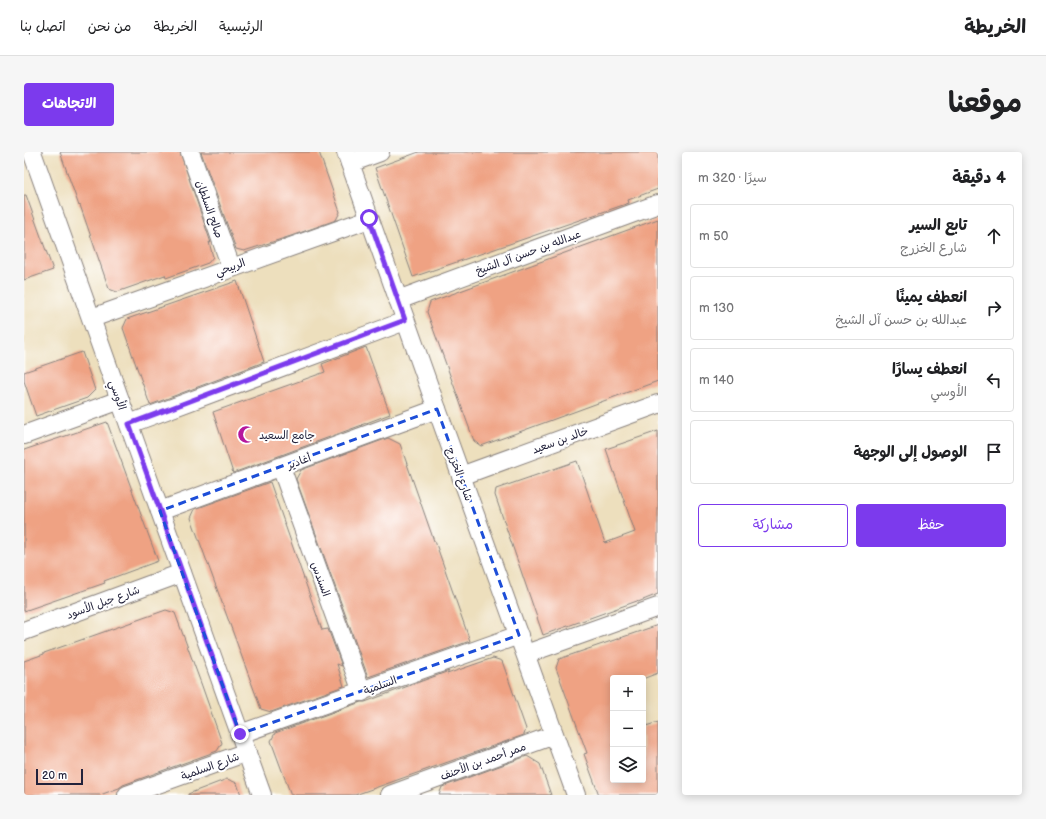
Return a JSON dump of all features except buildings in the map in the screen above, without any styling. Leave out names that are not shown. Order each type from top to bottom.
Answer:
[{"type":"street","name":"الأوسي","points":[[32,152],[262,795]]},
{"type":"street","name":"صالح السلطان","points":[[190,152],[231,267]]},
{"type":"street","points":[[348,158],[380,152]]},
{"type":"street","name":"شارع الخزرج","points":[[348,158],[576,795]]},
{"type":"street","name":"عبدالله بن حسن آل الشيخ","points":[[398,300],[658,204]]},
{"type":"street","name":"الربيحي","points":[[92,318],[369,218]]},
{"type":"street","points":[[129,424],[405,320]]},
{"type":"street","points":[[24,435],[120,400]]},
{"type":"street","name":"خالد بن سعيد","points":[[461,476],[658,404]]},
{"type":"street","name":"أغادير","points":[[160,511],[437,409]]},
{"type":"street","name":"السندس","points":[[281,467],[362,692]]},
{"type":"street","name":"شارع جبل الأسود","points":[[24,631],[182,573]]},
{"type":"street","points":[[526,654],[658,606]]},
{"type":"street","name":"السلمية","points":[[240,734],[362,692],[519,635]]},
{"type":"street","name":"ممر أحمد بن الأحنف","points":[[390,795],[422,790],[554,735]]},
{"type":"street","name":"شارع السلمية","points":[[127,795],[247,752]]},
{"type":"highlighted area","points":[[437,409],[519,635],[240,734],[160,511]]},
{"type":"place","name":"جامع السعيد","points":[[246,435]]},
{"type":"route","points":[[240,734],[129,424],[405,320],[369,218]]}]
